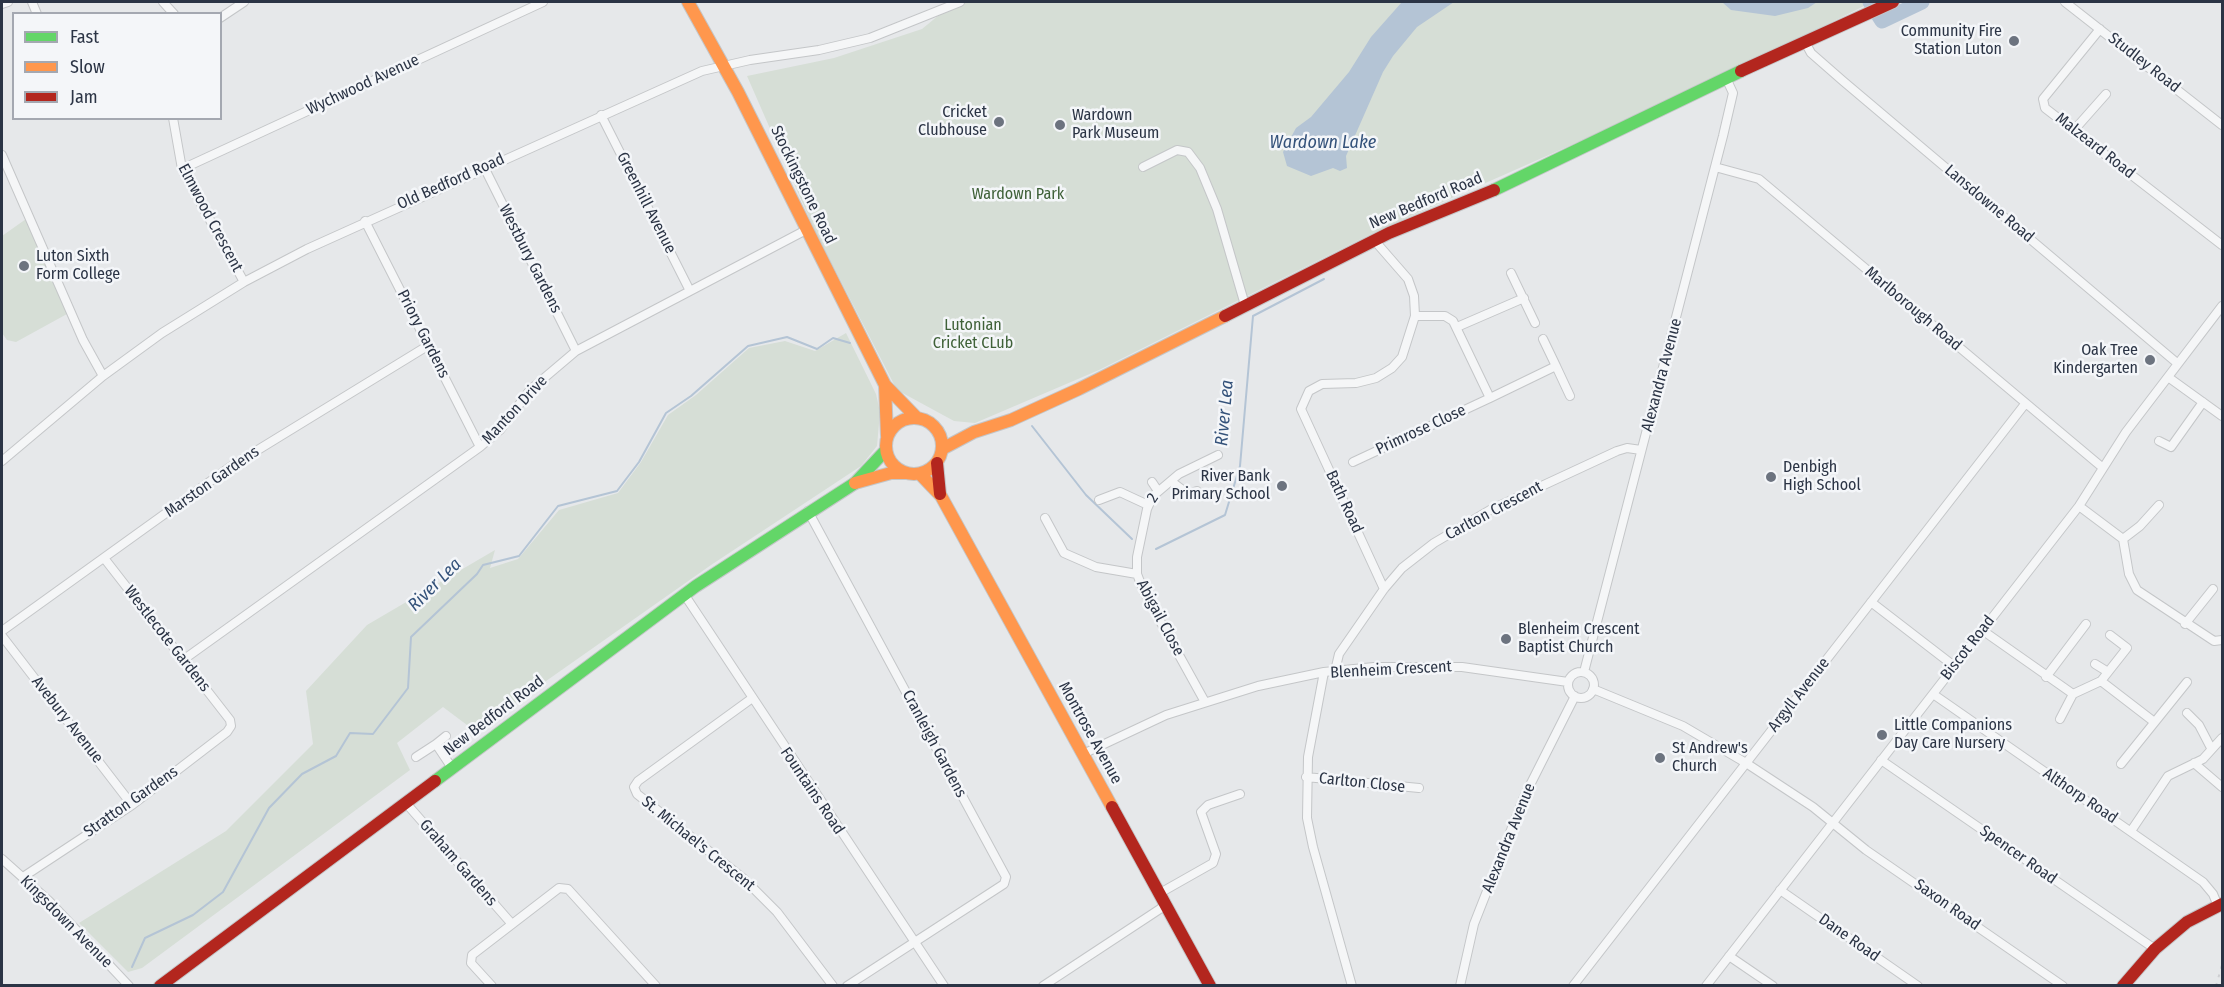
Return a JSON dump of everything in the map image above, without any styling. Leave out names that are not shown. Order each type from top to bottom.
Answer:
[{"type":"main road","name":"Stockingstone Road","points":[[688,2],[885,385],[917,418]]},
{"type":"main road","name":"New Bedford Road","points":[[942,449],[974,432],[1011,420],[1080,389],[1374,240],[1490,192],[1726,78],[1888,4]]},
{"type":"main road","name":"Stockingstone Road","points":[[885,385],[887,436]]},
{"type":"main road","points":[[917,418],[932,424],[938,431],[942,449],[937,463],[920,474],[905,473],[892,464],[886,450],[887,436],[899,422],[917,418]]},
{"type":"main road","name":"New Bedford Road","points":[[932,424],[974,432]]},
{"type":"main road","name":"New Bedford Road","points":[[855,483],[886,450]]},
{"type":"main road","name":"Montrose Avenue","points":[[937,463],[941,496]]},
{"type":"main road","name":"New Bedford Road","points":[[160,986],[684,594],[808,511],[855,483],[891,473],[905,473]]},
{"type":"main road","name":"Montrose Avenue","points":[[920,474],[941,496],[1210,986]]},
{"type":"main road","points":[[2123,986],[2155,949],[2187,922],[2220,905]]},
{"type":"street","points":[[2,4],[8,2]]},
{"type":"street","points":[[222,17],[244,2]]},
{"type":"street","name":"Wychwood Avenue","points":[[182,169],[543,2]]},
{"type":"street","name":"Old Bedford Road","points":[[2,461],[103,376],[162,333],[244,282],[365,221],[702,71],[819,50],[870,38],[960,2]]},
{"type":"street","name":"Studley Road","points":[[2066,2],[2223,125]]},
{"type":"street","name":"Malzeard Road","points":[[2100,29],[2043,99],[2045,108],[2223,245]]},
{"type":"street","name":"Lansdowne Road","points":[[1805,42],[1811,53],[1843,81],[2177,363]]},
{"type":"street","name":"Alexandra Avenue","points":[[1584,672],[1733,93],[1726,78]]},
{"type":"street","points":[[2075,129],[2106,94]]},
{"type":"street","name":"Greenhill Avenue","points":[[601,115],[690,291]]},
{"type":"street","name":"Elmwood Crescent","points":[[173,120],[182,169],[244,282]]},
{"type":"street","points":[[1143,167],[1177,150],[1188,152],[1200,168],[1217,209],[1245,305]]},
{"type":"street","points":[[2,155],[83,340],[103,376]]},
{"type":"street","name":"Marlborough Road","points":[[1715,166],[1759,179],[2103,468]]},
{"type":"street","name":"Westbury Gardens","points":[[484,167],[576,351]]},
{"type":"street","name":"Priory Gardens","points":[[365,221],[480,447]]},
{"type":"street","name":"Manton Drive","points":[[183,660],[480,447],[500,430],[530,390],[576,351],[806,230]]},
{"type":"street","points":[[1374,240],[1408,279],[1414,296],[1415,316],[1445,316],[1457,327],[1490,398]]},
{"type":"street","points":[[1511,273],[1535,323]]},
{"type":"street","points":[[1457,327],[1524,298]]},
{"type":"street","name":"Biscot Road","points":[[1706,986],[2079,506],[2177,363],[2223,306]]},
{"type":"street","name":"Bath Road","points":[[1384,589],[1301,409],[1303,400],[1309,391],[1322,384],[1356,384],[1376,378],[1392,368],[1402,357],[1415,316]]},
{"type":"street","points":[[1543,339],[1570,396]]},
{"type":"street","name":"Marston Gardens","points":[[2,631],[230,467],[429,345]]},
{"type":"street","name":"Primrose Close","points":[[1353,462],[1556,366]]},
{"type":"street","points":[[2168,377],[2223,416]]},
{"type":"street","points":[[2159,441],[2171,447],[2203,402]]},
{"type":"street","name":"Argyll Avenue","points":[[1573,986],[2025,404]]},
{"type":"street","name":"Carlton Crescent","points":[[1335,671],[1339,654],[1384,589],[1417,555],[1472,519],[1617,451],[1627,448],[1641,450]]},
{"type":"street","name":"2","points":[[1137,574],[1137,557],[1148,505],[1158,490],[1172,482],[1179,474],[1218,455]]},
{"type":"street","points":[[1152,482],[1158,490]]},
{"type":"street","points":[[1172,482],[1188,494],[1197,491]]},
{"type":"street","points":[[1100,500],[1119,492],[1148,505]]},
{"type":"street","points":[[2123,539],[2140,526],[2159,505]]},
{"type":"street","points":[[2079,506],[2123,539],[2129,574],[2138,590],[2185,624],[2214,641],[2223,640]]},
{"type":"street","name":"Cranleigh Gardens","points":[[808,511],[1006,877],[1004,884],[914,942]]},
{"type":"street","name":"Abigail Close","points":[[1045,518],[1064,553],[1096,567],[1137,574],[1144,592],[1205,702]]},
{"type":"street","name":"Westlecote Gardens","points":[[104,558],[230,720]]},
{"type":"street","points":[[2185,624],[2213,589]]},
{"type":"street","name":"Fountains Road","points":[[684,594],[751,699],[944,986]]},
{"type":"street","points":[[1871,602],[1954,666]]},
{"type":"street","points":[[2046,677],[2086,624]]},
{"type":"street","points":[[1982,630],[2073,694]]},
{"type":"street","points":[[2060,719],[2073,694],[2101,681],[2127,648],[2110,635]]},
{"type":"street","name":"Avebury Avenue","points":[[2,636],[132,805]]},
{"type":"street","points":[[2095,664],[2108,672]]},
{"type":"street","name":"Blenheim Crescent","points":[[1083,754],[1138,726],[1205,702],[1258,686],[1324,672],[1384,667],[1462,667],[1568,682]]},
{"type":"street","points":[[1324,672],[1306,777],[1307,818],[1352,986]]},
{"type":"street","points":[[1584,672],[1593,681],[1593,689],[1587,696],[1575,696],[1569,690],[1568,682],[1576,673],[1584,672]]},
{"type":"street","points":[[2101,681],[2153,721]]},
{"type":"street","points":[[2121,764],[2153,721],[2187,682]]},
{"type":"street","points":[[1593,689],[1683,726],[1746,763],[1813,807],[1831,824]]},
{"type":"street","name":"Althorp Road","points":[[1933,694],[2203,882],[2220,905]]},
{"type":"street","name":"Alexandra Avenue","points":[[1460,986],[1474,924],[1520,807],[1575,696]]},
{"type":"street","name":"St. Michael's Crescent","points":[[751,699],[638,781],[634,787],[637,794],[744,879],[777,912],[833,986]]},
{"type":"street","points":[[2187,713],[2199,725],[2211,748]]},
{"type":"street","name":"Stratton Gardens","points":[[22,877],[132,805],[227,732],[231,726],[230,720]]},
{"type":"street","points":[[416,757],[446,736]]},
{"type":"street","points":[[2131,831],[2168,776],[2202,759],[2223,738]]},
{"type":"street","points":[[436,744],[452,768]]},
{"type":"street","name":"Spencer Road","points":[[1881,760],[2155,949]]},
{"type":"street","points":[[2194,763],[2223,787]]},
{"type":"street","name":"Carlton Close","points":[[1306,777],[1419,788]]},
{"type":"street","points":[[1160,893],[1213,863],[1216,854],[1201,812],[1208,805],[1240,794]]},
{"type":"street","name":"Graham Gardens","points":[[405,802],[511,923]]},
{"type":"street","name":"Saxon Road","points":[[1831,824],[2063,986]]},
{"type":"street","name":"Kingsdown Avenue","points":[[2,858],[129,986]]},
{"type":"street","points":[[492,986],[471,963],[472,956],[511,923],[559,888],[568,889],[656,986]]},
{"type":"street","name":"Dane Road","points":[[1780,890],[1918,986]]},
{"type":"street","points":[[1044,986],[1166,905]]},
{"type":"street","points":[[846,986],[914,942]]},
{"type":"street","points":[[1729,956],[1773,986]]},
{"type":"green space","name":"Wardown Park","points":[[962,2],[1872,2],[1696,90],[1379,230],[1099,370],[975,423],[954,421],[897,390],[814,229],[747,76],[834,58],[922,29],[950,6]]},
{"type":"green space","name":"Luton Sixth Form College","points":[[26,219],[67,314],[16,342],[7,340],[2,333],[2,236]]},
{"type":"green space","points":[[846,333],[876,394],[880,412],[877,446],[861,466],[711,565],[475,731],[443,707],[397,743],[410,770],[142,968],[128,972],[79,923],[226,831],[313,744],[306,691],[367,625],[495,550],[490,568],[518,559],[559,510],[618,493],[641,462],[668,415],[696,395],[749,348],[785,341],[815,351]]},
{"type":"water","name":"Wardown Lake","points":[[1402,2],[1454,2],[1417,27],[1393,56],[1383,72],[1346,156],[1347,168],[1340,171],[1333,168],[1311,176],[1287,166],[1283,152],[1296,128],[1311,117],[1349,72],[1371,37]]},
{"type":"water","points":[[1722,2],[1817,2],[1808,8],[1775,16],[1731,10]]},
{"type":"waterway","name":"River Lea","points":[[1870,2],[1882,21],[1922,2]]},
{"type":"waterway","name":"River Lea","points":[[1156,549],[1225,515],[1240,466],[1253,316],[1324,279]]},
{"type":"waterway","name":"River Lea","points":[[132,967],[145,938],[193,915],[223,892],[269,808],[302,774],[336,756],[350,733],[373,734],[408,688],[411,637],[477,574],[483,565],[519,556],[558,506],[617,491],[639,462],[666,413],[691,396],[748,346],[787,337],[817,349],[833,338],[850,343]]},
{"type":"waterway","name":"River Lea","points":[[1032,426],[1086,495],[1132,539]]},
{"type":"railway","points":[[2216,986],[2222,965]]},
{"type":"traffic: fast","points":[[1494,190],[1741,71]]},
{"type":"traffic: fast","points":[[435,781],[696,586],[855,483],[886,450]]},
{"type":"traffic: slow","points":[[688,2],[738,92],[885,385],[917,418]]},
{"type":"traffic: slow","points":[[942,449],[974,432],[1011,420],[1079,389],[1225,316]]},
{"type":"traffic: slow","points":[[885,385],[887,436]]},
{"type":"traffic: slow","points":[[908,418],[920,418],[934,426],[942,440],[942,446],[940,457],[934,466],[920,474],[908,474],[891,462],[886,452],[886,440],[898,423],[908,418]]},
{"type":"traffic: slow","points":[[855,483],[891,473],[905,473]]},
{"type":"traffic: slow","points":[[920,474],[941,496],[1112,807]]},
{"type":"traffic: jam","points":[[1741,71],[1893,2]]},
{"type":"traffic: jam","points":[[1225,316],[1389,233],[1494,190]]},
{"type":"traffic: jam","points":[[937,463],[940,494]]},
{"type":"traffic: jam","points":[[160,986],[435,781]]},
{"type":"traffic: jam","points":[[1112,807],[1210,986]]},
{"type":"traffic: jam","points":[[2123,986],[2155,949],[2187,922],[2222,904]]},
{"type":"place","name":"Community Fire Station Luton","points":[[2014,41]]},
{"type":"place","name":"Cricket Clubhouse","points":[[999,122]]},
{"type":"place","name":"Wardown Park Museum","points":[[1060,125]]},
{"type":"place","name":"Luton Sixth Form College","points":[[24,266]]},
{"type":"place","name":"Oak Tree Kindergarten","points":[[2150,360]]},
{"type":"place","name":"Denbigh High School","points":[[1771,477]]},
{"type":"place","name":"River Bank Primary School","points":[[1282,486]]},
{"type":"place","name":"Blenheim Crescent Baptist Church","points":[[1506,639]]},
{"type":"place","name":"Little Companions Day Care Nursery","points":[[1882,735]]},
{"type":"place","name":"St Andrew's Church","points":[[1660,758]]},
{"type":"park label","name":"Lutonian Cricket CLub","points":[[973,335]]}]
